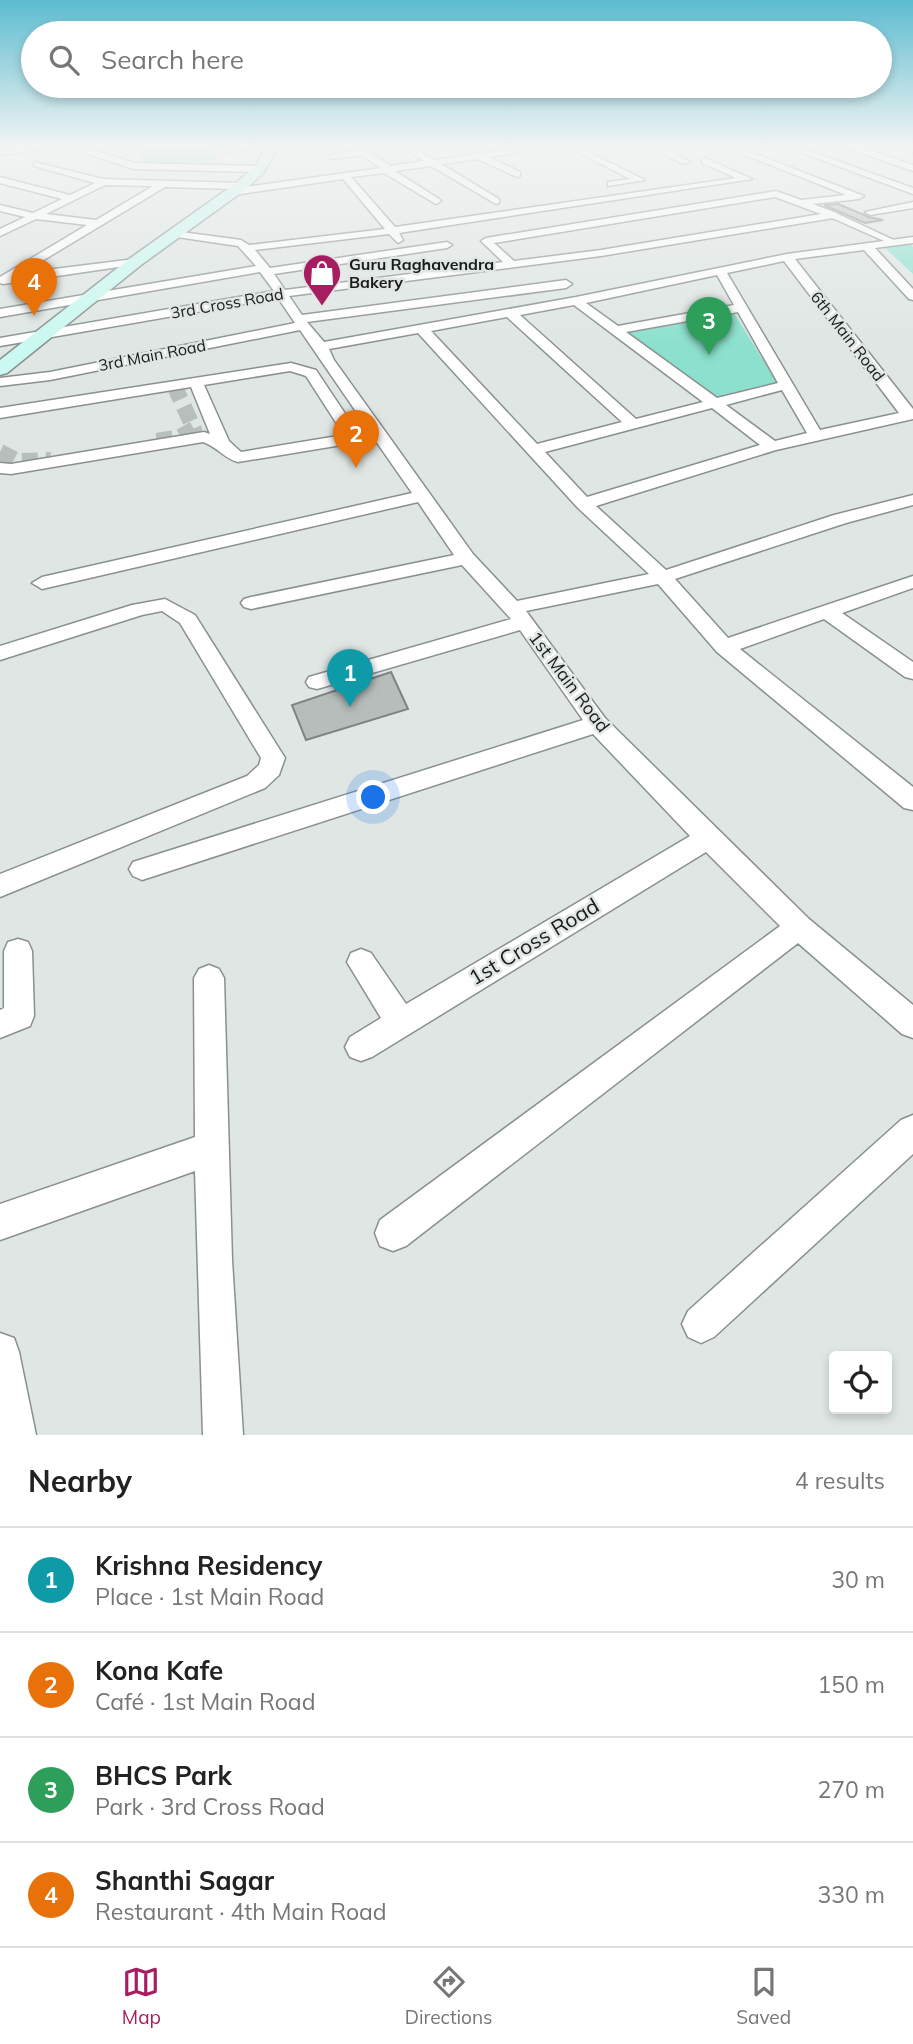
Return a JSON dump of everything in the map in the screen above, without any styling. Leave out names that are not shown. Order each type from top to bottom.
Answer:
[{"type":"main road","points":[[0,369],[135,262],[205,212]]},
{"type":"street","points":[[17,212],[96,223]]},
{"type":"street","points":[[0,233],[43,212]]},
{"type":"street","points":[[1,280],[115,212]]},
{"type":"street","points":[[378,212],[407,251]]},
{"type":"street","points":[[174,234],[229,246],[241,243],[247,248],[529,212]]},
{"type":"street","points":[[486,241],[665,212]]},
{"type":"street","points":[[824,212],[894,242]]},
{"type":"street","points":[[383,217],[395,215]]},
{"type":"street","name":"3rd Cross Road","points":[[0,342],[281,293],[601,253],[833,215]]},
{"type":"street","points":[[229,246],[248,232]]},
{"type":"street","points":[[475,233],[510,263]]},
{"type":"street","points":[[323,346],[576,301],[787,257],[913,240]]},
{"type":"street","points":[[0,313],[265,270],[447,245]]},
{"type":"street","points":[[866,245],[913,296]]},
{"type":"street","name":"1st Main Road","points":[[247,248],[301,322],[323,346],[327,360],[466,558],[519,615],[597,724],[799,927],[913,1024]]},
{"type":"street","name":"6th Main Road","points":[[787,257],[911,414]]},
{"type":"street","points":[[1,280],[135,262]]},
{"type":"street","points":[[720,271],[816,436]]},
{"type":"street","name":"3rd Main Road","points":[[0,382],[50,376],[301,322],[566,284]]},
{"type":"street","points":[[576,301],[772,446]]},
{"type":"street","points":[[615,330],[741,308]]},
{"type":"street","points":[[509,312],[633,424]]},
{"type":"street","points":[[421,328],[583,504],[663,577],[724,647],[913,800]]},
{"type":"street","points":[[0,413],[291,367],[311,373],[354,438]]},
{"type":"street","points":[[189,383],[222,443],[238,457],[377,433]]},
{"type":"street","points":[[189,383],[204,437]]},
{"type":"street","points":[[533,450],[785,385]]},
{"type":"street","points":[[583,504],[772,446],[911,414]]},
{"type":"street","points":[[0,468],[11,469],[204,437],[222,443]]},
{"type":"street","points":[[42,583],[421,496]]},
{"type":"street","points":[[317,682],[519,615],[663,577],[840,519],[913,500]]},
{"type":"street","points":[[251,603],[466,558]]},
{"type":"street","points":[[724,647],[913,582]]},
{"type":"street","points":[[0,653],[139,609],[165,605],[188,620],[273,758],[270,769],[256,782],[0,886]]},
{"type":"street","points":[[827,612],[913,672]]},
{"type":"street","points":[[142,869],[597,724]]},
{"type":"street","name":"1st Cross Road","points":[[361,1047],[708,838]]},
{"type":"street","points":[[393,1233],[799,927]]},
{"type":"street","points":[[0,1024],[19,1016],[18,951]]},
{"type":"street","points":[[361,962],[401,1022]]},
{"type":"street","points":[[209,978],[214,1260],[223,1435]]},
{"type":"street","points":[[701,1324],[913,1132]]},
{"type":"street","points":[[0,1222],[212,1148]]},
{"type":"street","points":[[0,1352],[16,1435]]},
{"type":"green space","points":[[909,243],[913,247],[913,274],[884,247]]},
{"type":"green space","points":[[731,308],[777,383],[716,399],[621,327]]},
{"type":"building","points":[[840,212],[857,212],[883,220],[865,223]]},
{"type":"building","points":[[391,672],[408,709],[306,740],[292,705]]},
{"type":"tunnel","points":[[157,441],[180,437],[194,429],[174,385]]},
{"type":"tunnel","points":[[0,452],[18,461],[51,460]]},
{"type":"place","name":"Guru Raghavendra Bakery","points":[[322,307]]},
{"type":"place","name":"Shanthi Sagar","points":[[34,316]]},
{"type":"place","name":"BHCS Park","points":[[709,355]]},
{"type":"place","name":"Kona Kafe","points":[[356,468]]},
{"type":"place","name":"Krishna Residency","points":[[350,707]]}]
